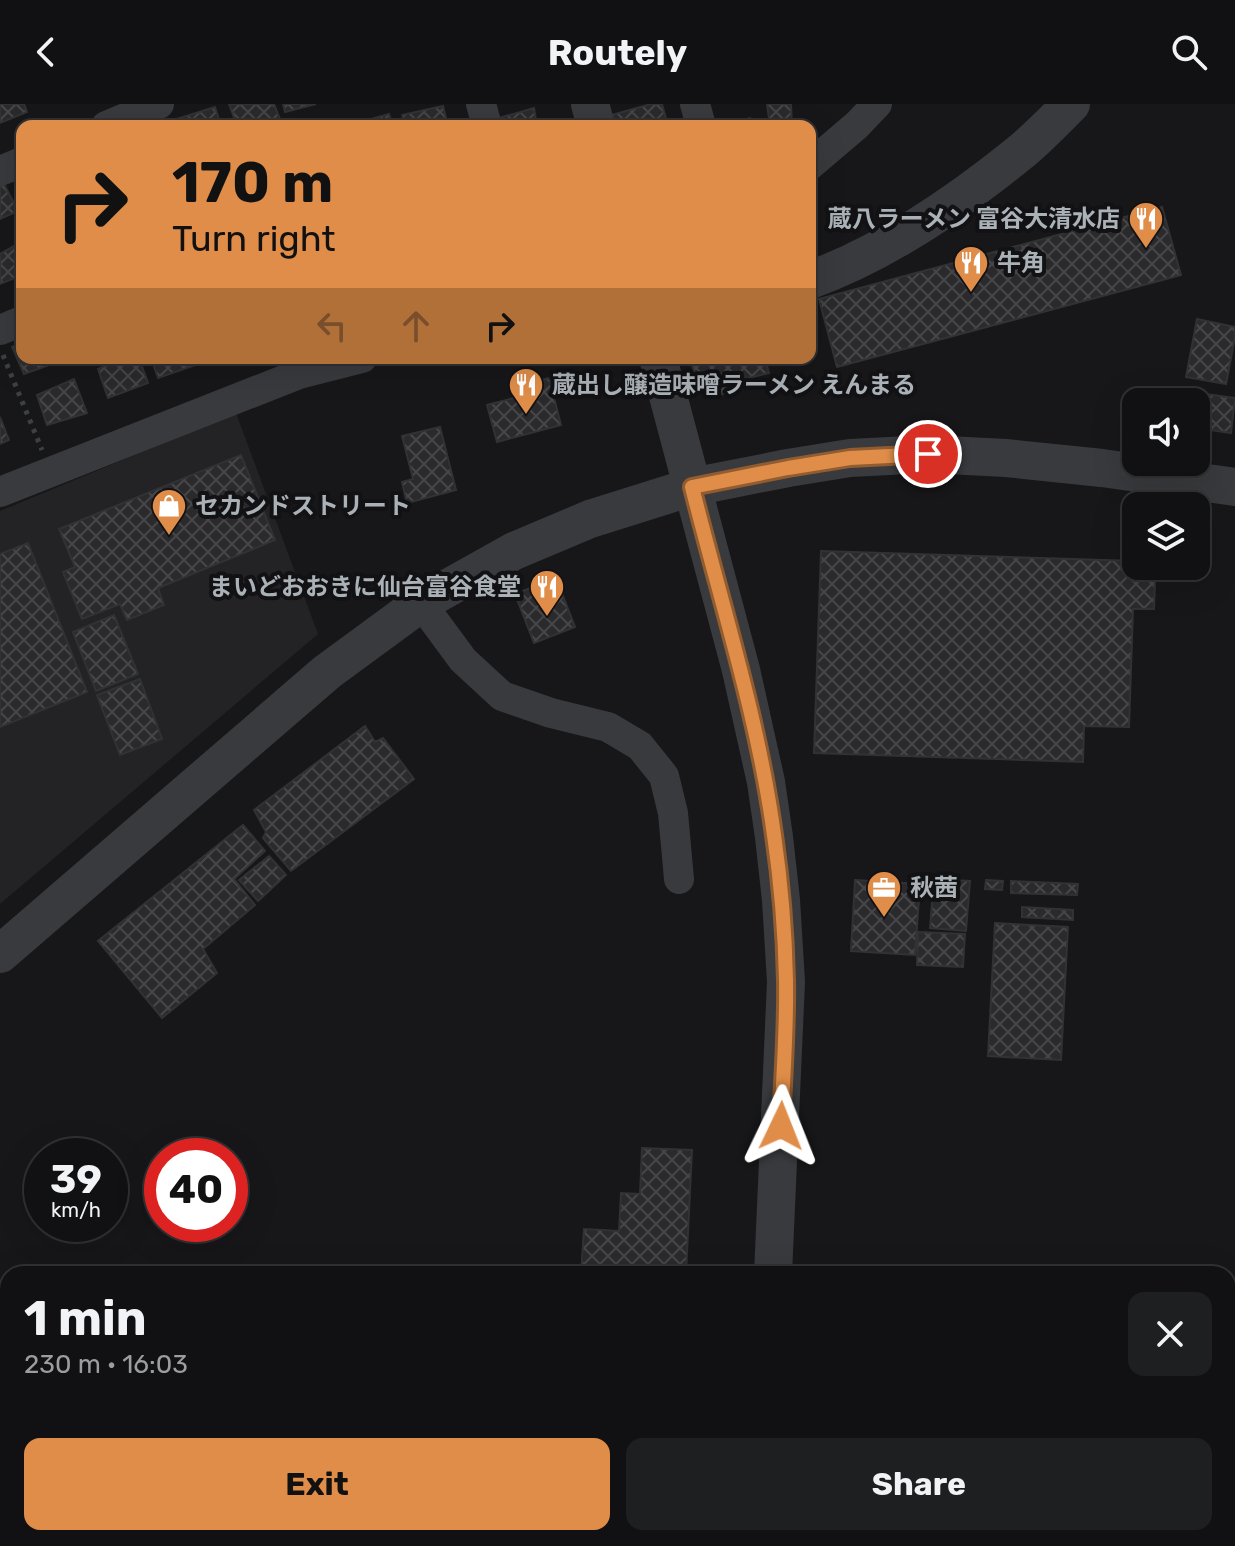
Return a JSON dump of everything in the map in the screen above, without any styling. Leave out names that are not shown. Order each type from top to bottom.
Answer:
[{"type":"street","points":[[120,120],[159,104]]},
{"type":"street","points":[[816,160],[877,104]]},
{"type":"street","points":[[816,278],[888,244],[951,204],[1019,154],[1071,104]]},
{"type":"street","points":[[0,492],[299,374],[338,364]]},
{"type":"street","points":[[660,364],[741,670],[766,782],[779,884],[786,982],[773,1266]]},
{"type":"street","points":[[0,954],[327,672],[421,603],[514,551],[590,519],[692,487],[788,468],[850,458],[928,454],[1102,468],[1235,487]]},
{"type":"street","points":[[421,603],[463,660],[502,696],[551,713],[608,727],[640,746],[664,776],[673,813],[679,879]]},
{"type":"path","points":[[0,347],[51,471]]},
{"type":"shaded area","points":[[236,413],[318,634],[0,904],[0,511]]},
{"type":"building","points":[[0,104],[24,104],[27,112],[0,123]]},
{"type":"building","points":[[229,104],[274,104],[280,120],[235,120]]},
{"type":"building","points":[[283,104],[316,104],[285,112]]},
{"type":"building","points":[[662,104],[666,120],[609,120],[608,116]]},
{"type":"building","points":[[767,104],[791,104],[792,120],[769,120]]},
{"type":"building","points":[[443,106],[446,120],[403,120],[402,115]]},
{"type":"building","points":[[215,107],[219,120],[173,120]]},
{"type":"building","points":[[534,108],[536,120],[492,120]]},
{"type":"building","points":[[389,114],[391,120],[368,120]]},
{"type":"building","points":[[4,184],[16,212],[0,219],[0,186]]},
{"type":"building","points":[[1162,207],[1181,275],[837,367],[819,299]]},
{"type":"building","points":[[16,245],[16,277],[0,284],[0,254]]},
{"type":"building","points":[[1197,319],[1235,327],[1226,384],[1186,377]]},
{"type":"building","points":[[20,364],[52,364],[24,374]]},
{"type":"building","points":[[109,364],[141,364],[148,383],[108,398],[98,369]]},
{"type":"building","points":[[153,364],[198,364],[158,378]]},
{"type":"building","points":[[767,364],[769,373],[732,382],[735,391],[707,398],[703,383],[697,384],[692,365]]},
{"type":"building","points":[[549,378],[561,425],[497,442],[487,405],[525,395],[523,385]]},
{"type":"building","points":[[74,379],[87,413],[47,425],[37,395]]},
{"type":"building","points":[[1210,395],[1235,398],[1231,433],[1210,430]]},
{"type":"building","points":[[0,417],[9,440],[0,444]]},
{"type":"building","points":[[440,427],[456,490],[407,503],[402,482],[413,479],[402,436]]},
{"type":"building","points":[[241,455],[275,540],[158,588],[164,605],[127,620],[120,604],[82,619],[63,572],[75,567],[59,529]]},
{"type":"building","points":[[28,543],[87,692],[0,727],[0,554]]},
{"type":"building","points":[[821,551],[1122,561],[1122,580],[1155,581],[1154,609],[1133,609],[1129,727],[1084,726],[1083,762],[814,753]]},
{"type":"building","points":[[556,578],[575,627],[534,643],[515,594]]},
{"type":"building","points":[[114,615],[138,674],[96,691],[73,632]]},
{"type":"building","points":[[140,679],[162,739],[120,755],[97,695]]},
{"type":"building","points":[[365,726],[375,742],[383,738],[414,779],[291,871],[263,838],[266,832],[254,810]]},
{"type":"building","points":[[243,825],[265,851],[234,879],[255,905],[203,949],[217,973],[162,1018],[98,941]]},
{"type":"building","points":[[269,856],[286,875],[258,901],[239,880]]},
{"type":"building","points":[[934,879],[970,881],[966,931],[930,928]]},
{"type":"building","points":[[855,880],[920,884],[915,955],[851,951]]},
{"type":"building","points":[[986,880],[1003,881],[1002,890],[985,889]]},
{"type":"building","points":[[1011,881],[1078,884],[1077,895],[1011,893]]},
{"type":"building","points":[[1022,907],[1073,910],[1073,920],[1022,917]]},
{"type":"building","points":[[995,923],[1068,927],[1061,1060],[988,1056]]},
{"type":"building","points":[[918,932],[965,934],[963,967],[917,965]]},
{"type":"building","points":[[642,1148],[692,1150],[686,1266],[582,1266],[584,1229],[619,1231],[621,1193],[640,1194]]},
{"type":"place","name":"蔵八ラーメン 富谷大清水店","points":[[1146,250]]},
{"type":"place","name":"牛角","points":[[971,294]]},
{"type":"place","name":"蔵出し醸造味噌ラーメン えんまる","points":[[526,416]]},
{"type":"place","name":"セカンドストリート","points":[[169,537]]},
{"type":"place","name":"まいどおおきに仙台富谷食堂","points":[[547,618]]},
{"type":"place","name":"秋茜","points":[[884,919]]},
{"type":"route","points":[[781,1126],[786,982],[774,837],[766,782],[741,670],[692,487],[850,458],[928,454]]}]
